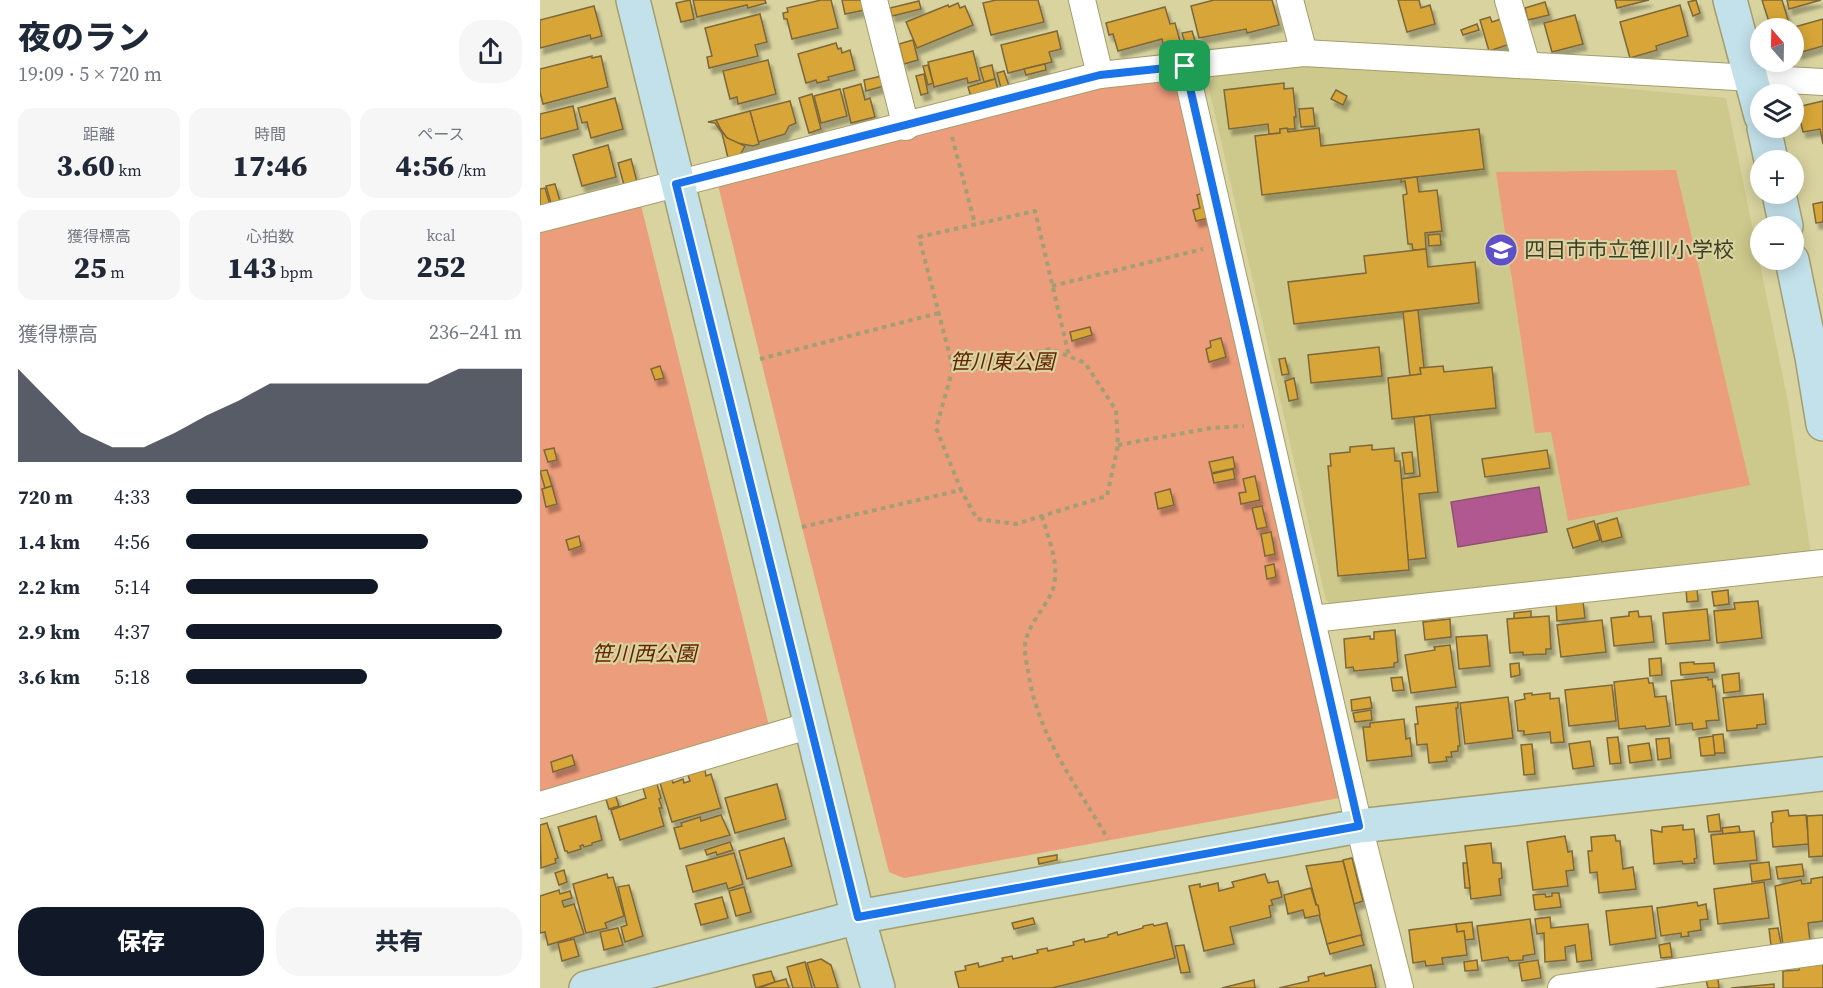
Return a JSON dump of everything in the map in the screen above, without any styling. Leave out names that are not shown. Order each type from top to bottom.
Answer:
[{"type":"street","points":[[633,0],[676,184],[858,917],[878,988]]},
{"type":"street","points":[[874,0],[906,127]]},
{"type":"street","points":[[1082,0],[1100,75]]},
{"type":"street","points":[[1290,0],[1304,53]]},
{"type":"street","points":[[1508,0],[1527,65]]},
{"type":"street","points":[[1730,0],[1754,84]]},
{"type":"street","points":[[540,219],[906,127],[1100,75],[1304,53],[1823,82]]},
{"type":"street","points":[[1185,66],[1359,826],[1400,988]]},
{"type":"street","points":[[1794,270],[1823,424]]},
{"type":"street","points":[[1312,619],[1823,563]]},
{"type":"street","points":[[540,805],[811,725]]},
{"type":"street","points":[[586,988],[858,917],[1359,826],[1823,774]]},
{"type":"street","points":[[1561,988],[1823,951]]},
{"type":"path","points":[[952,136],[975,224]]},
{"type":"path","points":[[953,368],[1051,349],[1068,356],[1085,363],[1116,411],[1118,445],[1107,496],[1016,524],[977,519],[961,490],[936,428],[953,368],[919,237],[1035,212],[1068,356]]},
{"type":"path","points":[[1052,286],[1203,249]]},
{"type":"path","points":[[760,359],[939,313]]},
{"type":"path","points":[[1118,445],[1211,428],[1245,426]]},
{"type":"path","points":[[802,527],[961,490]]},
{"type":"path","points":[[1042,516],[1056,569],[1052,593],[1034,621],[1025,645],[1030,686],[1042,727],[1062,765],[1108,839]]},
{"type":"shaded area","name":"四日市市立笹川小学校","points":[[1304,66],[1525,79],[1726,98],[1750,216],[1750,270],[1761,270],[1788,402],[1811,554],[1333,606],[1326,600],[1208,84],[1217,74]]},
{"type":"shaded area","points":[[1539,487],[1547,532],[1458,547],[1451,502]]},
{"type":"green space","name":"笹川東公園","points":[[1173,80],[1179,84],[1339,798],[904,878],[889,872],[718,185],[1103,87]]},
{"type":"green space","points":[[1676,170],[1750,485],[1568,521],[1551,432],[1535,433],[1496,172]]},
{"type":"green space","name":"笹川西公園","points":[[641,205],[769,726],[540,793],[540,230]]},
{"type":"building","points":[[690,0],[694,19],[681,22],[676,3]]},
{"type":"building","points":[[693,0],[765,0],[766,3],[748,8],[747,5],[697,17]]},
{"type":"building","points":[[831,0],[838,28],[792,39],[787,19],[784,19],[783,13],[788,12],[787,8]]},
{"type":"building","points":[[842,0],[863,0],[865,10],[845,14]]},
{"type":"building","points":[[996,0],[1038,0],[1044,22],[991,35],[983,3]]},
{"type":"building","points":[[1214,0],[1272,0],[1279,25],[1247,33],[1246,29],[1199,38],[1191,6]]},
{"type":"building","points":[[1398,0],[1419,0],[1421,8],[1430,5],[1435,24],[1407,32]]},
{"type":"building","points":[[1615,0],[1649,0],[1617,8]]},
{"type":"building","points":[[1696,0],[1700,13],[1693,16],[1688,2]]},
{"type":"building","points":[[1762,0],[1782,0],[1787,18],[1768,18]]},
{"type":"building","points":[[1787,0],[1821,0],[1789,9]]},
{"type":"building","points":[[919,1],[921,9],[892,16],[890,8]]},
{"type":"building","points":[[1545,2],[1549,15],[1528,20],[1525,8]]},
{"type":"building","points":[[958,3],[960,8],[965,6],[973,25],[917,48],[906,22]]},
{"type":"building","points":[[1680,5],[1688,36],[1656,46],[1657,50],[1630,58],[1620,22]]},
{"type":"building","points":[[594,6],[602,36],[591,39],[590,35],[540,48],[540,20]]},
{"type":"building","points":[[1165,7],[1170,24],[1175,23],[1181,45],[1164,49],[1162,39],[1118,51],[1113,34],[1109,35],[1106,23]]},
{"type":"building","points":[[760,14],[767,42],[755,45],[758,56],[709,68],[707,57],[712,56],[705,28]]},
{"type":"building","points":[[1575,15],[1583,44],[1552,52],[1544,23]]},
{"type":"building","points":[[1490,17],[1492,22],[1501,19],[1510,44],[1489,51],[1480,20]]},
{"type":"building","points":[[1823,19],[1823,46],[1804,51],[1804,24]]},
{"type":"building","points":[[1477,24],[1479,30],[1463,35],[1461,30]]},
{"type":"building","points":[[1057,31],[1061,49],[1049,52],[1052,62],[1008,73],[1001,45]]},
{"type":"building","points":[[1192,31],[1198,51],[1188,53],[1182,33]]},
{"type":"building","points":[[913,40],[918,60],[904,64],[899,44]]},
{"type":"building","points":[[836,43],[842,53],[850,50],[855,70],[828,77],[829,80],[806,83],[798,54]]},
{"type":"building","points":[[973,51],[980,80],[968,83],[967,78],[934,87],[928,62]]},
{"type":"building","points":[[592,56],[592,58],[601,56],[608,87],[543,104],[540,92],[540,69]]},
{"type":"building","points":[[768,60],[776,94],[738,104],[737,97],[730,99],[723,71]]},
{"type":"building","points":[[1045,64],[1046,70],[1026,75],[1024,69]]},
{"type":"building","points":[[928,65],[933,83],[928,85],[923,66]]},
{"type":"building","points":[[992,65],[995,79],[984,82],[980,68]]},
{"type":"building","points":[[1004,71],[1009,86],[1001,88],[997,73]]},
{"type":"building","points":[[924,74],[928,93],[921,95],[916,76]]},
{"type":"building","points":[[882,76],[884,86],[866,91],[864,80]]},
{"type":"building","points":[[995,79],[998,89],[971,97],[968,87]]},
{"type":"building","points":[[1284,83],[1284,89],[1293,88],[1295,129],[1280,129],[1280,133],[1269,134],[1268,124],[1229,129],[1224,90]]},
{"type":"building","points":[[861,84],[865,100],[870,98],[875,117],[851,123],[843,89]]},
{"type":"building","points":[[840,89],[847,116],[821,123],[814,96]]},
{"type":"building","points":[[1336,90],[1347,96],[1343,105],[1331,99]]},
{"type":"building","points":[[812,94],[821,129],[809,133],[799,98]]},
{"type":"building","points":[[615,98],[623,129],[591,138],[587,122],[582,123],[578,108]]},
{"type":"building","points":[[790,101],[796,123],[789,126],[785,134],[758,142],[750,111]]},
{"type":"building","points":[[1823,101],[1823,144],[1820,129],[1804,132],[1804,105]]},
{"type":"building","points":[[573,106],[578,129],[540,139],[540,114]]},
{"type":"building","points":[[1313,108],[1315,126],[1301,127],[1299,109]]},
{"type":"building","points":[[750,111],[759,144],[753,146],[737,143],[727,138],[716,120]]},
{"type":"building","points":[[716,120],[727,138],[745,146],[740,155],[728,158],[722,133],[715,123],[708,122]]},
{"type":"building","points":[[1287,128],[1288,132],[1319,128],[1321,146],[1479,129],[1484,169],[1262,195],[1255,136],[1280,133],[1280,129]]},
{"type":"building","points":[[608,145],[616,177],[582,186],[573,155]]},
{"type":"building","points":[[631,159],[637,182],[624,185],[618,163]]},
{"type":"building","points":[[1417,177],[1419,192],[1437,190],[1442,231],[1425,233],[1426,249],[1413,250],[1412,244],[1408,244],[1403,195],[1407,194],[1405,181],[1401,182],[1401,179]]},
{"type":"building","points":[[555,184],[560,201],[551,203],[546,186]]},
{"type":"building","points":[[545,188],[550,205],[540,207],[540,189]]},
{"type":"building","points":[[1203,193],[1209,218],[1196,221],[1193,210],[1200,208],[1197,195]]},
{"type":"building","points":[[1823,202],[1823,222],[1816,223],[1813,204]]},
{"type":"building","points":[[1440,234],[1441,245],[1429,246],[1428,235]]},
{"type":"building","points":[[1426,249],[1428,267],[1475,262],[1479,303],[1294,324],[1288,282],[1366,273],[1364,256]]},
{"type":"building","points":[[1418,310],[1424,368],[1420,368],[1421,374],[1410,376],[1403,312]]},
{"type":"building","points":[[1090,327],[1092,335],[1072,341],[1070,332]]},
{"type":"building","points":[[1221,338],[1226,357],[1209,362],[1206,349],[1211,347],[1210,341]]},
{"type":"building","points":[[1379,347],[1382,376],[1311,383],[1308,355]]},
{"type":"building","points":[[1285,358],[1289,374],[1282,375],[1279,359]]},
{"type":"building","points":[[660,366],[664,378],[655,380],[651,369]]},
{"type":"building","points":[[1443,366],[1444,372],[1492,367],[1496,408],[1392,419],[1388,378],[1421,374],[1420,368]]},
{"type":"building","points":[[1294,378],[1298,399],[1289,401],[1285,381]]},
{"type":"building","points":[[1430,415],[1438,492],[1419,494],[1426,558],[1408,560],[1401,479],[1420,476],[1414,417]]},
{"type":"building","points":[[1372,445],[1372,450],[1394,448],[1395,461],[1400,461],[1409,570],[1338,576],[1328,466],[1331,466],[1330,454],[1350,452],[1350,447]]},
{"type":"building","points":[[554,448],[557,460],[548,462],[544,450]]},
{"type":"building","points":[[1547,450],[1550,468],[1485,477],[1482,459]]},
{"type":"building","points":[[1412,452],[1414,473],[1405,474],[1402,453]]},
{"type":"building","points":[[1233,457],[1235,468],[1212,473],[1209,462]]},
{"type":"building","points":[[1233,469],[1235,479],[1214,483],[1212,474]]},
{"type":"building","points":[[547,470],[552,486],[545,488],[540,471]]},
{"type":"building","points":[[1255,476],[1260,500],[1241,504],[1239,493],[1246,492],[1243,479]]},
{"type":"building","points":[[552,486],[557,504],[546,507],[542,489]]},
{"type":"building","points":[[1170,489],[1174,505],[1158,509],[1155,493]]},
{"type":"building","points":[[1262,506],[1267,527],[1257,529],[1252,508]]},
{"type":"building","points":[[1617,518],[1622,537],[1602,542],[1597,524]]},
{"type":"building","points":[[1594,521],[1600,540],[1573,548],[1567,529]]},
{"type":"building","points":[[1271,532],[1275,554],[1265,556],[1261,534]]},
{"type":"building","points":[[579,536],[581,546],[569,550],[566,540]]},
{"type":"building","points":[[1274,564],[1276,577],[1267,579],[1265,566]]},
{"type":"building","points":[[1697,588],[1698,601],[1687,602],[1686,589]]},
{"type":"building","points":[[1728,590],[1729,604],[1714,606],[1712,592]]},
{"type":"building","points":[[1583,601],[1585,618],[1557,621],[1556,604]]},
{"type":"building","points":[[1758,601],[1762,638],[1717,643],[1714,611],[1735,609],[1734,603]]},
{"type":"building","points":[[1707,609],[1710,640],[1666,644],[1663,613]]},
{"type":"building","points":[[1531,611],[1531,618],[1514,619],[1514,613]]},
{"type":"building","points":[[1638,611],[1639,617],[1651,616],[1654,642],[1614,646],[1611,618],[1629,616],[1629,612]]},
{"type":"building","points":[[1549,616],[1551,649],[1546,649],[1546,654],[1510,653],[1507,619]]},
{"type":"building","points":[[1450,619],[1451,637],[1425,640],[1423,622]]},
{"type":"building","points":[[1602,620],[1606,652],[1561,657],[1557,625]]},
{"type":"building","points":[[1395,630],[1398,662],[1394,663],[1394,667],[1354,671],[1353,667],[1346,668],[1344,639],[1370,636],[1370,639],[1374,639],[1374,632]]},
{"type":"building","points":[[1487,635],[1490,666],[1459,669],[1456,637]]},
{"type":"building","points":[[1450,645],[1456,687],[1411,693],[1405,655]]},
{"type":"building","points":[[1661,658],[1662,675],[1650,676],[1649,659]]},
{"type":"building","points":[[1694,662],[1694,664],[1714,663],[1715,672],[1681,675],[1680,663]]},
{"type":"building","points":[[1519,663],[1520,675],[1511,677],[1510,664]]},
{"type":"building","points":[[1739,673],[1740,691],[1724,693],[1722,675]]},
{"type":"building","points":[[1402,677],[1404,690],[1393,691],[1391,678]]},
{"type":"building","points":[[1708,677],[1708,680],[1712,679],[1713,687],[1715,686],[1719,720],[1706,721],[1707,728],[1693,730],[1692,723],[1676,725],[1671,681]]},
{"type":"building","points":[[1648,678],[1649,683],[1653,683],[1655,697],[1666,696],[1670,726],[1619,729],[1614,682]]},
{"type":"building","points":[[1612,685],[1616,721],[1569,726],[1565,690]]},
{"type":"building","points":[[1532,693],[1532,695],[1550,693],[1550,699],[1559,698],[1564,742],[1551,743],[1550,732],[1524,735],[1524,731],[1518,731],[1515,701],[1525,699],[1524,694]]},
{"type":"building","points":[[1763,694],[1766,724],[1757,725],[1757,728],[1727,731],[1723,698]]},
{"type":"building","points":[[1370,697],[1372,708],[1352,711],[1351,700]]},
{"type":"building","points":[[1508,697],[1513,738],[1465,744],[1460,703]]},
{"type":"building","points":[[1458,702],[1458,708],[1456,708],[1460,746],[1458,746],[1458,751],[1451,752],[1452,757],[1446,757],[1447,761],[1429,763],[1427,744],[1417,745],[1416,707]]},
{"type":"building","points":[[1371,710],[1372,720],[1355,722],[1353,713]]},
{"type":"building","points":[[1404,719],[1406,739],[1410,738],[1412,756],[1367,761],[1363,727],[1370,727],[1370,723]]},
{"type":"building","points":[[1723,734],[1725,753],[1714,753],[1713,735]]},
{"type":"building","points":[[1713,736],[1715,755],[1701,756],[1699,738]]},
{"type":"building","points":[[1618,737],[1621,763],[1610,764],[1607,738]]},
{"type":"building","points":[[1669,738],[1671,758],[1658,760],[1656,739]]},
{"type":"building","points":[[1590,741],[1594,766],[1573,769],[1569,744]]},
{"type":"building","points":[[1649,743],[1652,760],[1630,763],[1628,746]]},
{"type":"building","points":[[1532,744],[1535,774],[1524,775],[1521,745]]},
{"type":"building","points":[[572,755],[575,765],[553,772],[551,762]]},
{"type":"building","points":[[705,770],[706,776],[711,774],[721,808],[672,822],[660,783],[672,779],[673,783],[683,779],[684,783],[690,781],[688,775]]},
{"type":"building","points":[[657,784],[662,808],[659,808],[664,826],[620,840],[611,810],[646,798],[643,788]]},
{"type":"building","points":[[777,784],[786,819],[735,833],[725,798]]},
{"type":"building","points":[[615,794],[619,806],[609,809],[605,796]]},
{"type":"building","points":[[1788,810],[1789,816],[1806,815],[1809,844],[1773,847],[1772,812]]},
{"type":"building","points":[[1719,814],[1721,831],[1709,832],[1707,816]]},
{"type":"building","points":[[721,815],[730,835],[680,849],[674,828],[682,826],[681,823],[700,817],[701,821]]},
{"type":"building","points":[[1823,815],[1823,856],[1809,857],[1807,816]]},
{"type":"building","points":[[596,816],[602,840],[592,845],[580,846],[581,849],[568,853],[565,851],[558,827]]},
{"type":"building","points":[[547,823],[558,858],[555,859],[556,863],[541,868],[540,825]]},
{"type":"building","points":[[1683,825],[1683,830],[1694,829],[1697,858],[1694,859],[1695,863],[1683,864],[1682,861],[1654,864],[1651,830],[1662,832],[1662,827]]},
{"type":"building","points":[[1739,826],[1740,832],[1723,834],[1722,828]]},
{"type":"building","points":[[1754,831],[1757,860],[1714,864],[1711,835]]},
{"type":"building","points":[[1615,835],[1616,841],[1620,841],[1623,869],[1633,867],[1636,889],[1599,893],[1597,872],[1590,873],[1588,851],[1592,851],[1591,837]]},
{"type":"building","points":[[1565,836],[1568,852],[1572,851],[1574,870],[1566,871],[1568,886],[1533,890],[1527,842]]},
{"type":"building","points":[[784,838],[792,866],[747,879],[739,851]]},
{"type":"building","points":[[730,842],[733,850],[717,855],[716,852],[707,855],[705,850]]},
{"type":"building","points":[[1491,843],[1493,863],[1501,863],[1502,878],[1499,879],[1501,895],[1471,899],[1465,846]]},
{"type":"building","points":[[734,853],[743,884],[728,889],[726,883],[693,892],[686,866]]},
{"type":"building","points":[[1057,855],[1057,860],[1039,864],[1038,858]]},
{"type":"building","points":[[1352,858],[1363,901],[1354,904],[1343,860]]},
{"type":"building","points":[[1343,861],[1362,935],[1327,944],[1306,866]]},
{"type":"building","points":[[1769,862],[1771,879],[1752,882],[1750,864]]},
{"type":"building","points":[[1463,863],[1467,863],[1470,888],[1465,888]]},
{"type":"building","points":[[1802,864],[1804,876],[1778,879],[1776,867]]},
{"type":"building","points":[[564,870],[567,882],[559,885],[555,873]]},
{"type":"building","points":[[607,874],[608,878],[613,877],[624,916],[605,923],[607,928],[586,933],[573,884]]},
{"type":"building","points":[[1265,874],[1268,883],[1278,881],[1282,897],[1271,900],[1273,905],[1269,906],[1271,917],[1230,927],[1234,944],[1204,951],[1189,886],[1200,884],[1200,887],[1218,883],[1219,891],[1234,887],[1232,882]]},
{"type":"building","points":[[1823,877],[1823,921],[1808,923],[1810,941],[1783,945],[1775,886],[1801,880],[1802,884],[1811,883],[1811,879]]},
{"type":"building","points":[[1764,882],[1769,918],[1718,924],[1714,889]]},
{"type":"building","points":[[629,885],[643,936],[625,942],[621,927],[627,925],[618,887]]},
{"type":"building","points":[[744,887],[751,912],[736,916],[729,891]]},
{"type":"building","points":[[1311,888],[1320,915],[1305,918],[1303,910],[1288,914],[1284,895]]},
{"type":"building","points":[[559,890],[560,894],[570,891],[572,898],[562,901],[564,907],[574,904],[584,934],[548,945],[545,932],[540,933],[540,896]]},
{"type":"building","points":[[1552,893],[1559,893],[1561,907],[1535,910],[1533,895],[1545,894],[1546,897],[1552,896]]},
{"type":"building","points":[[722,897],[728,918],[701,925],[695,904]]},
{"type":"building","points":[[1697,902],[1698,906],[1706,904],[1708,919],[1700,920],[1701,930],[1688,932],[1689,936],[1681,937],[1681,933],[1661,936],[1657,908]]},
{"type":"building","points":[[1652,906],[1656,938],[1610,945],[1606,911]]},
{"type":"building","points":[[1550,917],[1551,928],[1588,924],[1592,960],[1577,962],[1575,945],[1565,947],[1566,960],[1545,962],[1544,933],[1537,934],[1535,919]]},
{"type":"building","points":[[1033,918],[1035,924],[1014,929],[1012,923]]},
{"type":"building","points":[[1530,919],[1535,954],[1523,956],[1523,960],[1509,961],[1508,957],[1482,961],[1477,926]]},
{"type":"building","points":[[1472,922],[1474,939],[1465,940],[1464,931],[1457,932],[1456,924]]},
{"type":"building","points":[[1167,923],[1175,958],[1052,988],[959,988],[955,972],[966,970],[965,966],[978,963],[979,967],[1003,961],[1002,958],[1012,956],[1013,959],[1038,953],[1037,950],[1047,948],[1048,951],[1074,945],[1073,942],[1084,939],[1085,942],[1108,937],[1117,932],[1118,935],[1143,928],[1143,926]]},
{"type":"building","points":[[1456,924],[1457,932],[1464,931],[1467,955],[1442,958],[1443,964],[1426,966],[1425,961],[1413,963],[1409,930]]},
{"type":"building","points":[[618,928],[623,945],[604,950],[600,932]]},
{"type":"building","points":[[1778,928],[1781,944],[1771,945],[1769,929]]},
{"type":"building","points":[[1361,935],[1364,945],[1330,954],[1327,944]]},
{"type":"building","points":[[574,939],[579,956],[562,961],[558,943]]},
{"type":"building","points":[[1670,943],[1672,957],[1661,958],[1659,945]]},
{"type":"building","points":[[1184,945],[1190,972],[1181,973],[1175,946]]},
{"type":"building","points":[[821,959],[831,965],[838,988],[815,988],[807,963]]},
{"type":"building","points":[[1477,960],[1478,970],[1465,971],[1464,962]]},
{"type":"building","points":[[1538,960],[1541,978],[1522,981],[1519,963]]},
{"type":"building","points":[[805,962],[812,988],[793,988],[787,967]]},
{"type":"building","points":[[1823,963],[1823,988],[1783,988],[1783,971],[1799,970],[1799,965]]},
{"type":"building","points":[[1371,965],[1376,988],[1279,988],[1309,981],[1308,977],[1324,973],[1325,976]]},
{"type":"building","points":[[771,971],[775,982],[756,988],[753,975]]},
{"type":"building","points":[[1718,978],[1719,988],[1708,988],[1706,980]]},
{"type":"building","points":[[786,979],[789,988],[759,988],[775,982]]},
{"type":"building","points":[[1254,980],[1255,988],[1222,988]]},
{"type":"building","points":[[1774,984],[1774,988],[1731,988]]},
{"type":"place","name":"四日市市立笹川小学校","points":[[1501,250]]},
{"type":"route","points":[[1185,66],[1359,826],[858,917],[676,184],[906,127],[1100,75],[1185,66]]}]
